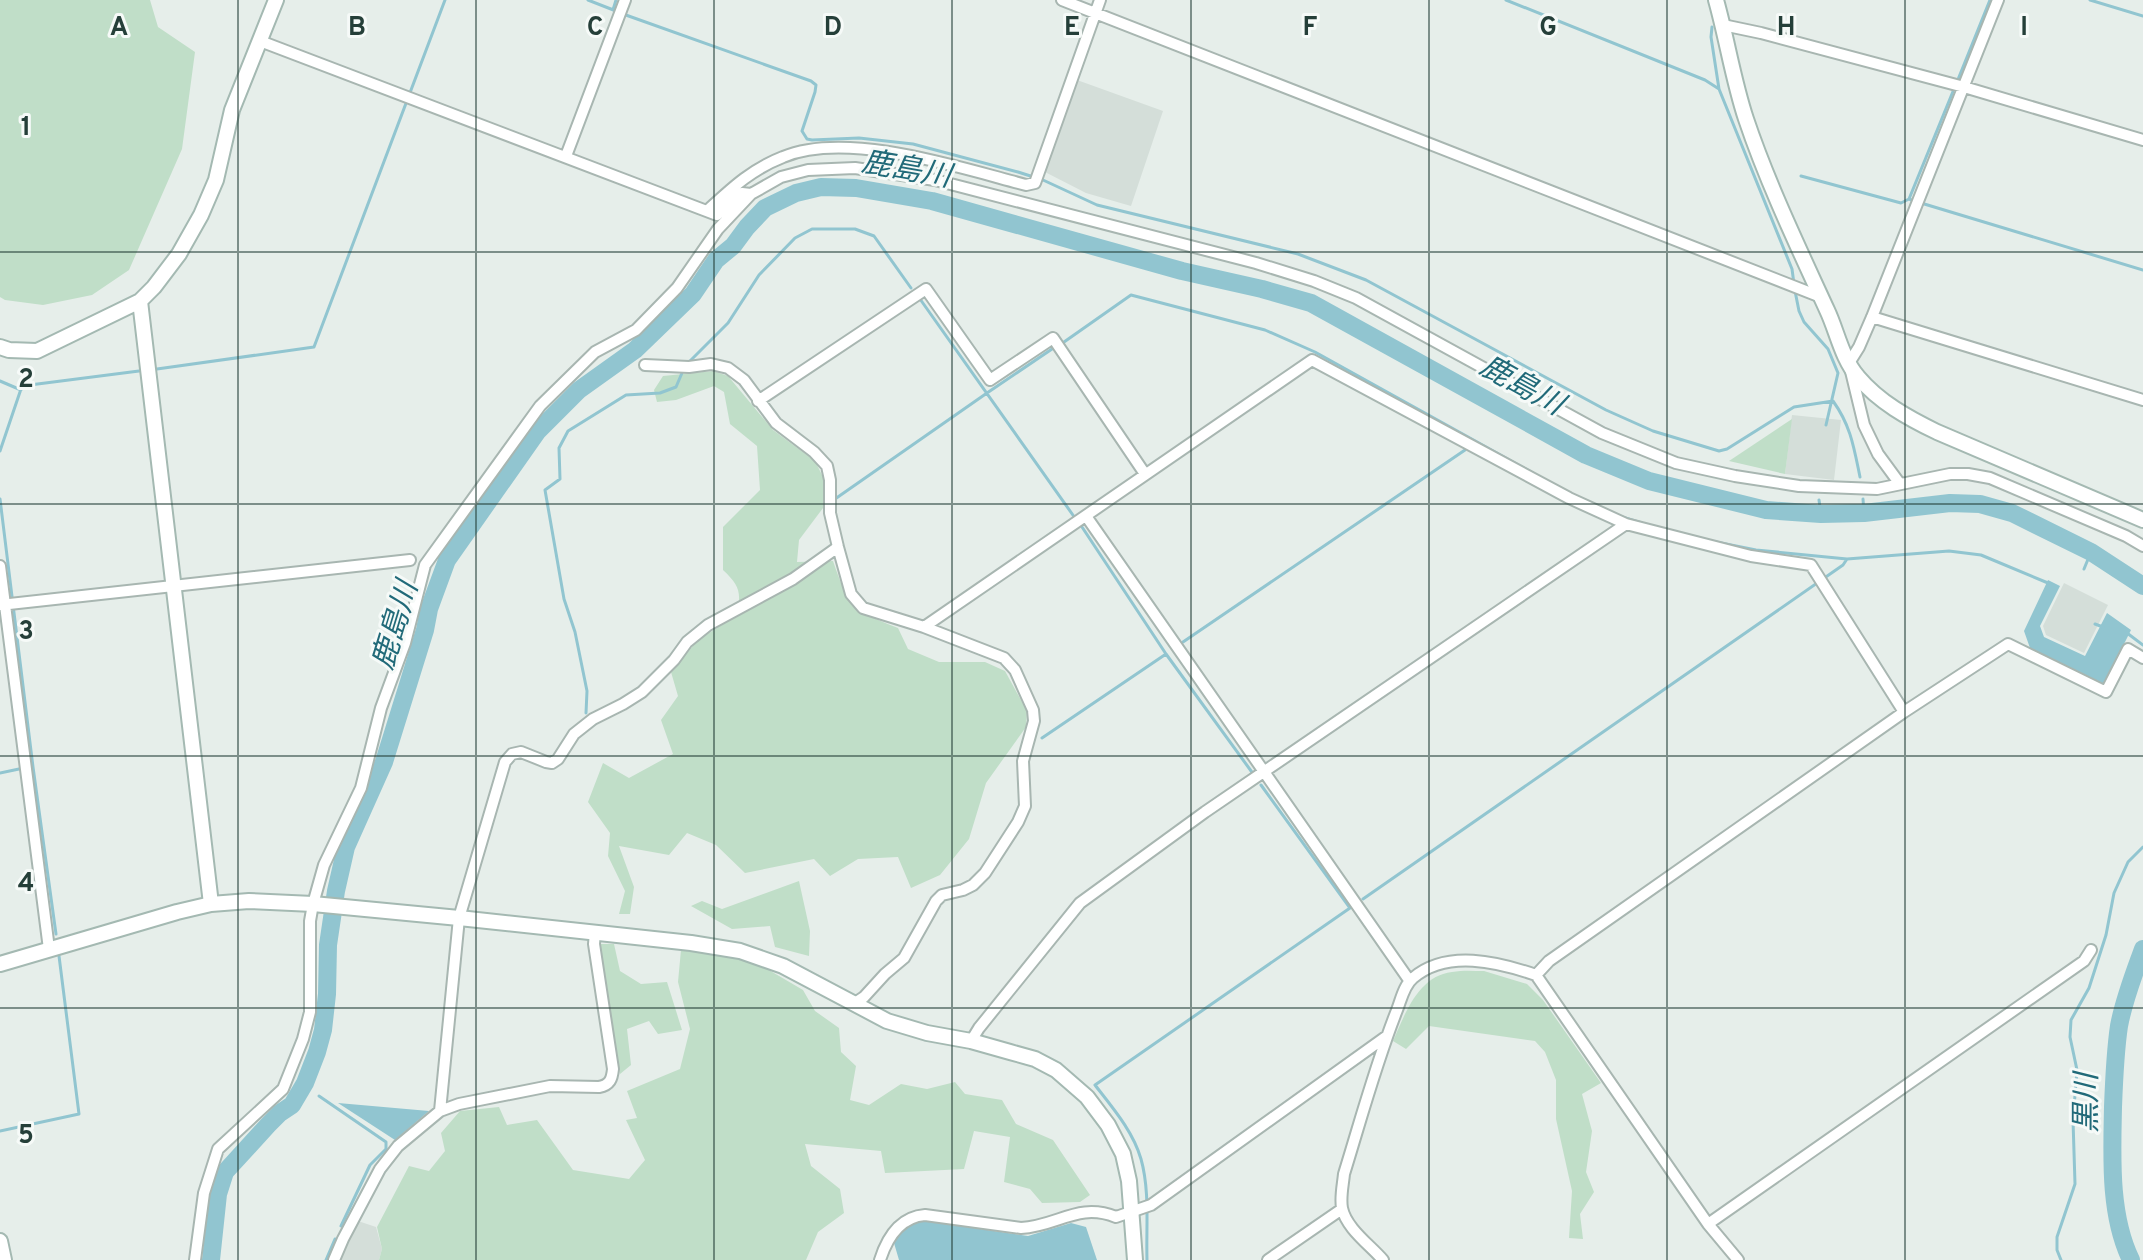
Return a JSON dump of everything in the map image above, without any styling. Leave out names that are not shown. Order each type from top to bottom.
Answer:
[{"type":"street","points":[[0,347],[37,351],[140,301],[154,287],[179,254],[216,180],[232,110],[276,0]]},
{"type":"street","points":[[1062,0],[1821,297]]},
{"type":"street","points":[[708,210],[743,178],[785,156],[814,149],[897,153],[1026,185],[1035,183],[1100,0]]},
{"type":"street","points":[[1716,0],[1745,116],[1757,149],[1849,363],[1864,425],[1878,454],[1900,484]]},
{"type":"street","points":[[1849,363],[1872,317],[1998,0]]},
{"type":"street","points":[[566,156],[624,3]]},
{"type":"street","points":[[1723,25],[1964,87],[2143,140]]},
{"type":"street","points":[[260,41],[717,215],[742,193],[751,194]]},
{"type":"street","points":[[195,1260],[204,1193],[218,1149],[283,1089],[303,1039],[310,1012],[310,921],[313,904],[324,865],[361,788],[381,708],[405,643],[425,565],[540,406],[595,352],[636,330],[677,288],[718,229],[751,194],[781,177],[808,170],[855,168],[935,180],[1256,263],[1314,281],[1356,298],[1602,433],[1676,463],[1799,486],[1877,489],[1950,474],[1968,474],[1990,478],[2143,546]]},
{"type":"street","points":[[758,401],[926,289],[990,380],[1053,338],[1145,474]]},
{"type":"street","points":[[140,301],[211,904]]},
{"type":"street","points":[[1872,317],[2143,400]]},
{"type":"street","points":[[924,627],[1312,360],[1569,498],[1626,524],[1751,556],[1811,565],[1904,712]]},
{"type":"street","points":[[1849,363],[1878,396],[1906,416],[2143,520]]},
{"type":"street","points":[[645,365],[689,367],[711,364],[728,368],[744,380],[776,423],[827,466],[830,513],[838,547],[851,594],[863,608],[924,627],[1004,658],[1015,670],[1033,710],[1034,721],[1023,761],[1025,806],[1018,822],[985,873],[973,885],[942,895],[904,958],[855,1003]]},
{"type":"street","points":[[1086,516],[1409,980]]},
{"type":"street","points":[[971,1041],[1080,903],[1205,812],[1626,524]]},
{"type":"street","points":[[440,1111],[459,918],[505,762],[512,754],[521,752],[552,763],[574,734],[593,719],[642,692],[687,642],[708,625],[793,579],[838,547]]},
{"type":"street","points":[[2,604],[410,560]]},
{"type":"street","points":[[0,566],[2,604],[49,949]]},
{"type":"street","points":[[1536,975],[1549,961],[1904,712],[2008,644],[2106,692],[2128,649],[2143,658]]},
{"type":"street","points":[[0,964],[211,904],[249,901],[459,918],[740,951],[783,966],[887,1021],[1035,1059],[1056,1070],[1087,1097],[1108,1125],[1123,1154],[1129,1181],[1135,1260]]},
{"type":"street","points":[[334,1260],[380,1169],[398,1146],[440,1111],[459,1104],[550,1086],[599,1087],[611,1081],[613,1069],[594,944],[595,932]]},
{"type":"street","points":[[1708,1224],[2084,961],[2091,950]]},
{"type":"street","points":[[1383,1260],[1350,1224],[1342,1209],[1344,1174],[1387,1036],[1409,980],[1436,965],[1456,961],[1508,966],[1536,975],[1708,1224],[1738,1260]]},
{"type":"street","points":[[880,1260],[885,1243],[903,1222],[914,1216],[1021,1228],[1088,1211],[1116,1217],[1151,1205],[1387,1036]]},
{"type":"street","points":[[1268,1260],[1342,1209]]},
{"type":"street","points":[[0,1241],[4,1260]]},
{"type":"shaded area","points":[[1077,80],[1163,111],[1131,206],[1086,193],[1043,171]]},
{"type":"shaded area","points":[[1792,415],[1841,420],[1834,480],[1785,474]]},
{"type":"shaded area","points":[[2064,583],[2108,605],[2084,653],[2046,635],[2043,626]]},
{"type":"shaded area","points":[[358,1221],[376,1227],[382,1249],[379,1260],[340,1260]]},
{"type":"green space","points":[[0,0],[150,0],[158,27],[195,52],[182,149],[129,270],[92,295],[43,305],[0,297]]},
{"type":"green space","points":[[713,371],[728,376],[773,430],[815,461],[824,479],[823,508],[799,540],[797,562],[833,561],[848,598],[861,611],[898,628],[908,649],[939,662],[985,662],[1005,671],[1027,711],[1026,727],[986,783],[969,839],[940,875],[911,888],[898,857],[858,859],[830,876],[814,859],[745,873],[716,845],[687,833],[669,855],[619,846],[634,887],[630,914],[619,914],[625,891],[608,856],[610,833],[588,802],[603,763],[629,778],[673,754],[661,720],[678,696],[671,672],[698,640],[736,616],[738,590],[723,570],[723,527],[760,490],[757,446],[730,424],[724,392],[714,386],[676,400],[657,402],[654,390],[663,376]]},
{"type":"green space","points":[[1792,419],[1785,474],[1729,461]]},
{"type":"green space","points":[[799,881],[810,931],[809,956],[775,947],[770,926],[732,929],[691,906],[702,901],[722,909]]},
{"type":"green space","points":[[599,944],[614,944],[620,971],[641,984],[667,982],[682,1030],[658,1034],[649,1021],[627,1029],[631,1065],[620,1074]]},
{"type":"green space","points":[[681,950],[752,960],[803,990],[815,1011],[839,1028],[841,1052],[856,1066],[850,1100],[869,1105],[901,1084],[927,1089],[955,1082],[965,1094],[1002,1100],[1016,1124],[1053,1140],[1090,1195],[1080,1202],[1042,1203],[1030,1189],[1004,1182],[1010,1137],[974,1131],[964,1169],[885,1173],[881,1151],[805,1144],[811,1166],[840,1189],[844,1213],[818,1232],[806,1260],[379,1260],[382,1249],[377,1227],[409,1166],[429,1171],[445,1151],[441,1133],[460,1111],[499,1107],[507,1125],[537,1120],[573,1170],[629,1179],[645,1160],[626,1120],[637,1118],[627,1091],[680,1069],[690,1029],[678,982]]},
{"type":"green space","points":[[1484,971],[1527,984],[1543,1000],[1601,1083],[1582,1094],[1592,1131],[1586,1172],[1594,1192],[1580,1214],[1583,1239],[1569,1238],[1572,1191],[1556,1119],[1556,1080],[1545,1052],[1535,1041],[1429,1026],[1406,1049],[1393,1041],[1414,998],[1430,981],[1452,972]]},
{"type":"water","points":[[2100,550],[2143,578],[2143,592],[2094,558]]},
{"type":"water","points":[[2048,580],[2060,586],[2040,626],[2044,637],[2085,656],[2107,613],[2131,630],[2104,684],[2030,648],[2024,631]]},
{"type":"water","points":[[338,1103],[429,1111],[395,1140]]},
{"type":"water","points":[[926,1221],[1028,1236],[1071,1223],[1086,1227],[1097,1260],[899,1260],[894,1243],[911,1225]]},
{"type":"waterway","points":[[157,369],[314,347],[445,0]]},
{"type":"waterway","points":[[588,0],[616,11]]},
{"type":"waterway","points":[[613,10],[616,0]]},
{"type":"waterway","points":[[1506,0],[1705,80],[1719,89],[1792,269],[1794,284]]},
{"type":"waterway","points":[[1957,82],[1990,0]]},
{"type":"waterway","points":[[2090,0],[2143,16]]},
{"type":"waterway","points":[[623,14],[811,81],[816,85],[815,92],[802,131],[807,139],[859,138],[913,144],[1043,180],[1097,205],[1298,254],[1366,280],[1606,410],[1653,431],[1719,451],[1794,407],[1833,401]]},
{"type":"waterway","points":[[1712,27],[1719,89]]},
{"type":"waterway","points":[[1914,201],[1909,199],[1954,89]]},
{"type":"waterway","points":[[1801,176],[1901,203],[1909,199]]},
{"type":"waterway","name":"鹿島川","points":[[211,1260],[218,1194],[225,1172],[268,1125],[292,1105],[317,1052],[327,994],[328,945],[346,847],[384,762],[429,609],[447,560],[537,432],[579,390],[635,350],[693,294],[716,260],[733,246],[765,208],[796,193],[821,187],[856,188],[932,201],[1182,271],[1311,303],[1586,455],[1649,481],[1766,510],[1821,514],[1864,513],[1950,503],[1980,504],[2012,513],[2091,552],[2143,586]]},
{"type":"waterway","points":[[1921,203],[2143,270]]},
{"type":"waterway","points":[[690,361],[728,323],[759,275],[795,238],[812,229],[855,229],[874,236],[911,288]]},
{"type":"waterway","points":[[1795,291],[1804,322],[1828,349],[1838,373],[1826,425]]},
{"type":"waterway","points":[[1064,342],[1131,295],[1265,330],[1315,352],[1533,473]]},
{"type":"waterway","points":[[920,299],[1075,518]]},
{"type":"waterway","points":[[835,499],[1052,349]]},
{"type":"waterway","points":[[0,451],[22,386],[139,371]]},
{"type":"waterway","points":[[586,713],[587,691],[575,632],[564,599],[545,490],[560,479],[559,448],[568,431],[626,395],[660,393],[676,387],[682,373]]},
{"type":"waterway","points":[[0,381],[21,390]]},
{"type":"waterway","points":[[1833,401],[1848,428],[1860,477]]},
{"type":"waterway","points":[[1183,642],[1465,450]]},
{"type":"waterway","points":[[0,499],[56,934]]},
{"type":"waterway","points":[[1863,499],[1864,513]]},
{"type":"waterway","points":[[1819,500],[1821,514]]},
{"type":"waterway","points":[[1622,517],[1642,523]]},
{"type":"waterway","points":[[1082,527],[1166,654],[1254,775]]},
{"type":"waterway","points":[[1711,541],[1756,550],[1847,559],[1949,551],[1981,555],[2048,583]]},
{"type":"waterway","points":[[2084,569],[2091,552]]},
{"type":"waterway","points":[[1363,899],[1843,565],[1847,559]]},
{"type":"waterway","points":[[2095,624],[2103,627]]},
{"type":"waterway","points":[[2127,633],[2143,645]]},
{"type":"waterway","points":[[1042,738],[1166,654]]},
{"type":"waterway","points":[[0,773],[19,769]]},
{"type":"waterway","points":[[1147,1260],[1147,1196],[1141,1159],[1127,1129],[1095,1085],[1350,908],[1261,785]]},
{"type":"waterway","points":[[2061,1260],[2057,1237],[2075,1184],[2073,1120],[2077,1070],[2070,1037],[2071,1020],[2089,988],[2106,935],[2114,893],[2128,862],[2143,847]]},
{"type":"waterway","name":"黒川","points":[[2131,1260],[2115,1205],[2113,1097],[2119,1026],[2143,949]]},
{"type":"waterway","points":[[0,1131],[79,1114],[59,956]]},
{"type":"waterway","name":"鹿島川","points":[[305,1083],[309,1088]]},
{"type":"waterway","points":[[319,1096],[386,1142],[386,1149],[370,1165],[341,1226]]},
{"type":"waterway","points":[[326,1260],[335,1239]]}]
